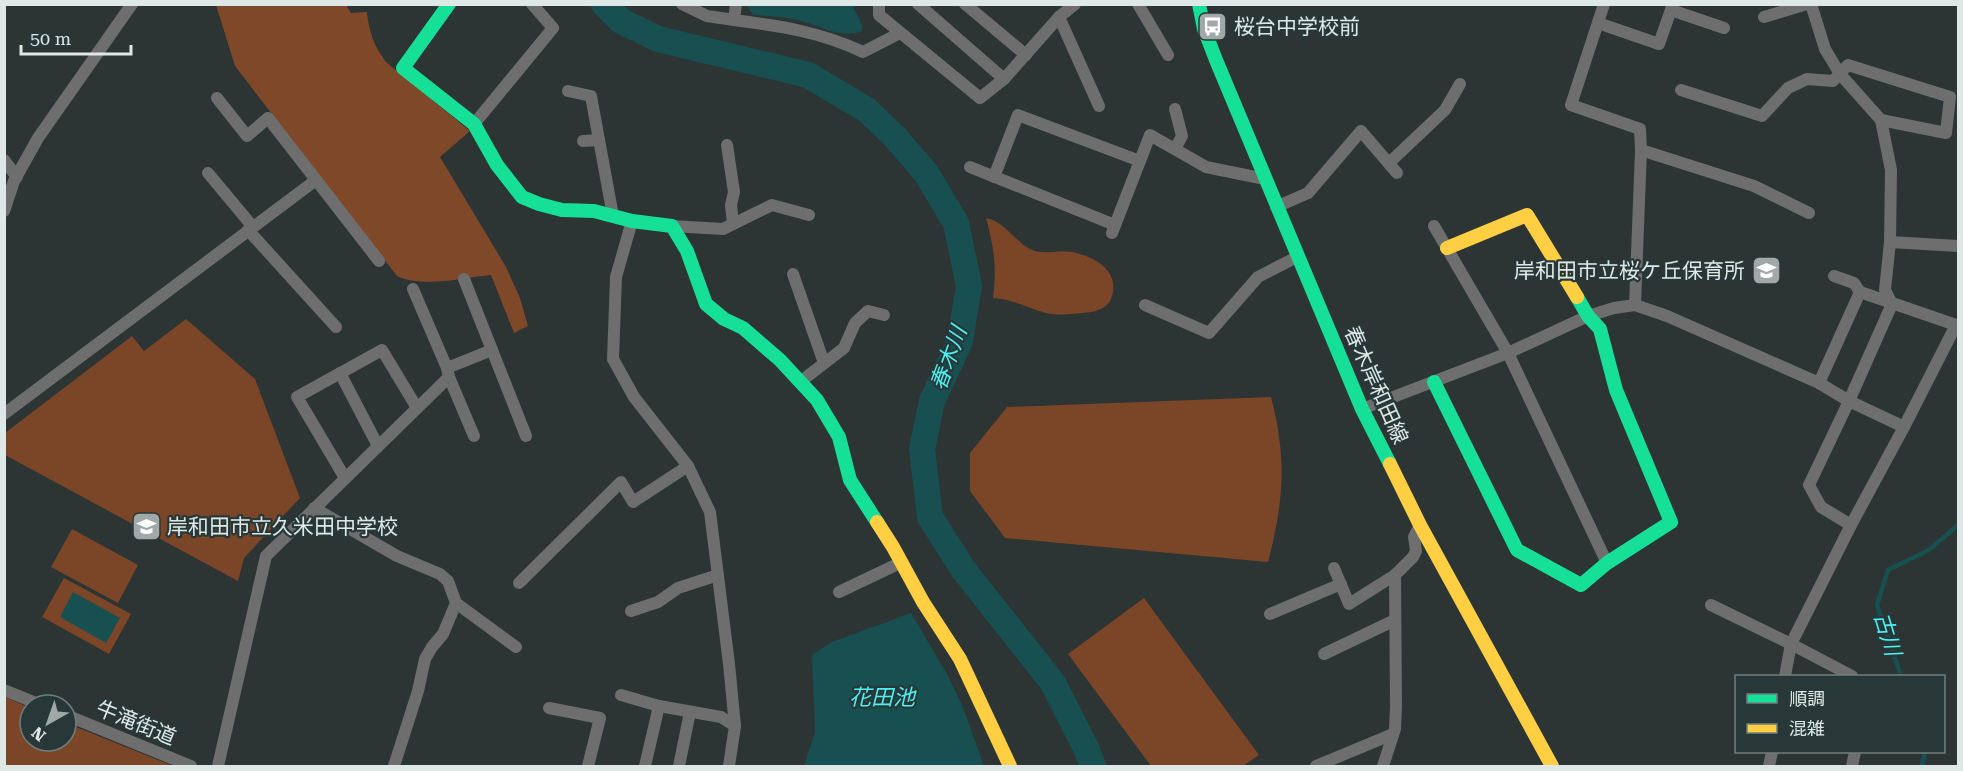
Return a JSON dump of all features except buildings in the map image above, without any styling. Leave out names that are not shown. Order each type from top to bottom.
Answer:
[{"type":"street","points":[[4,211],[17,177],[38,138],[132,4]]},
{"type":"street","points":[[449,4],[403,68],[474,124],[497,165],[522,197],[562,210],[594,211],[632,221],[672,226],[723,229],[772,204],[808,215]]},
{"type":"street","points":[[474,124],[553,28],[532,4]]},
{"type":"street","points":[[682,4],[707,16],[800,30],[829,38],[863,52],[900,33]]},
{"type":"street","points":[[734,20],[736,4]]},
{"type":"street","points":[[879,4],[879,15],[980,98],[1004,79],[1059,18],[1075,4]]},
{"type":"street","points":[[918,4],[1004,79]]},
{"type":"street","points":[[965,4],[1026,55]]},
{"type":"street","points":[[1138,4],[1168,55]]},
{"type":"street","name":"春木岸和田線","points":[[1199,4],[1208,40],[1362,410],[1420,525],[1552,766]]},
{"type":"street","points":[[1604,4],[1571,105],[1640,129],[1635,305]]},
{"type":"street","points":[[1764,17],[1809,4],[1825,49],[1840,74],[1881,120],[1891,170],[1890,242],[1886,291],[1892,304],[1850,401],[1809,485],[1821,507],[1851,525]]},
{"type":"street","points":[[1598,23],[1659,44],[1672,7],[1724,28]]},
{"type":"street","points":[[1059,18],[1099,106]]},
{"type":"street","points":[[1681,90],[1762,116],[1788,88],[1807,79],[1833,81],[1848,65],[1954,96],[1947,133],[1881,120]]},
{"type":"street","points":[[1389,163],[1445,110],[1460,84]]},
{"type":"street","points":[[568,91],[591,96],[613,216]]},
{"type":"street","points":[[217,98],[247,136],[268,118],[379,261]]},
{"type":"street","points":[[1174,109],[1182,136],[1175,149]]},
{"type":"street","points":[[994,177],[1018,114],[1140,161]]},
{"type":"street","points":[[1276,207],[1308,193],[1361,131],[1398,173]]},
{"type":"street","points":[[970,167],[1114,229],[1150,135],[1206,167],[1265,179]]},
{"type":"street","points":[[582,141],[599,140]]},
{"type":"street","points":[[727,145],[734,192],[731,205],[733,224]]},
{"type":"street","points":[[1641,150],[1754,186],[1809,213]]},
{"type":"street","points":[[4,160],[17,177]]},
{"type":"street","points":[[208,173],[251,228],[336,327]]},
{"type":"street","points":[[4,414],[316,180]]},
{"type":"street","points":[[1434,382],[1517,550],[1581,585],[1607,563],[1671,522],[1616,390],[1600,329],[1588,316],[1527,215],[1448,248]]},
{"type":"street","points":[[632,221],[616,276],[613,359],[634,397],[688,466],[710,512],[735,726],[729,766]]},
{"type":"street","points":[[672,226],[687,251],[706,304],[724,319],[743,328],[780,360],[817,400],[839,437],[850,480],[902,562],[923,603],[960,659],[1010,766]]},
{"type":"street","points":[[1434,226],[1508,353],[1607,563]]},
{"type":"street","points":[[1890,242],[1959,246]]},
{"type":"street","points":[[1145,305],[1209,333],[1258,277],[1297,257]]},
{"type":"street","points":[[793,274],[824,363]]},
{"type":"street","points":[[1785,675],[1791,644],[1956,325],[1860,292],[1854,283],[1834,276]]},
{"type":"street","points":[[464,279],[526,436]]},
{"type":"street","points":[[413,289],[474,436]]},
{"type":"street","points":[[1819,383],[1860,292]]},
{"type":"street","points":[[1362,410],[1508,353],[1588,316],[1614,308],[1635,305],[1667,316],[1819,383],[1904,427]]},
{"type":"street","points":[[800,382],[844,348],[855,322],[868,311],[884,315]]},
{"type":"street","points":[[345,478],[297,397],[382,350],[417,408]]},
{"type":"street","points":[[218,766],[266,555],[417,408],[448,372],[492,350]]},
{"type":"street","points":[[340,373],[378,446]]},
{"type":"street","points":[[519,583],[621,482],[633,502],[688,466]]},
{"type":"street","points":[[314,508],[397,556],[440,574],[447,581],[456,603],[516,647]]},
{"type":"street","points":[[1334,568],[1349,604],[1395,575],[1413,557],[1416,551],[1414,537],[1420,525]]},
{"type":"street","points":[[839,592],[902,562]]},
{"type":"street","points":[[631,611],[658,602],[678,588],[718,575]]},
{"type":"street","points":[[1383,766],[1393,734],[1396,707],[1395,575]]},
{"type":"street","points":[[1270,614],[1341,584]]},
{"type":"street","points":[[393,766],[418,691],[425,659],[432,646],[443,634],[456,603]]},
{"type":"street","points":[[1712,605],[1850,675]]},
{"type":"street","points":[[1324,654],[1395,620]]},
{"type":"street","points":[[4,690],[18,696]]},
{"type":"street","points":[[621,695],[659,706],[721,717],[735,726]]},
{"type":"street","points":[[645,766],[659,706]]},
{"type":"street","points":[[549,708],[600,718],[588,766]]},
{"type":"street","points":[[680,766],[690,712]]},
{"type":"street","name":"牛滝街道","points":[[78,721],[191,766]]},
{"type":"street","points":[[1316,766],[1393,734]]},
{"type":"shaded area","points":[[216,5],[346,5],[351,13],[367,12],[373,38],[386,62],[470,131],[440,157],[506,267],[520,298],[528,326],[514,333],[491,275],[430,282],[407,280],[397,276],[235,66]]},
{"type":"shaded area","points":[[986,218],[1000,224],[1035,251],[1072,252],[1096,261],[1103,266],[1112,279],[1112,296],[1108,304],[1097,311],[1060,315],[993,298],[994,258]]},
{"type":"shaded area","points":[[186,319],[255,379],[300,498],[244,558],[238,581],[5,455],[5,433],[132,336],[144,351]]},
{"type":"shaded area","points":[[1271,397],[1280,440],[1282,480],[1268,562],[1005,538],[970,491],[970,453],[1007,407]]},
{"type":"shaded area","points":[[72,529],[138,565],[118,603],[51,567]]},
{"type":"shaded area","points":[[64,578],[131,614],[109,654],[42,617]]},
{"type":"shaded area","points":[[1144,598],[1259,755],[1243,766],[1151,766],[1068,654]]},
{"type":"shaded area","points":[[5,697],[18,703],[18,753],[78,753],[78,728],[173,766],[5,766]]},
{"type":"water","points":[[746,4],[852,5],[862,25],[862,31],[837,33],[797,20],[753,15]]},
{"type":"water","points":[[73,592],[120,618],[106,643],[60,617]]},
{"type":"water","name":"花田池","points":[[911,613],[947,674],[962,705],[984,766],[804,766],[815,732],[812,655],[832,642]]},
{"type":"waterway","name":"春木川","points":[[604,4],[621,21],[658,39],[808,75],[867,110],[896,138],[926,173],[956,223],[969,286],[960,341],[932,401],[922,449],[930,517],[963,569],[1053,683],[1093,766]]},
{"type":"waterway","name":"古川","points":[[1901,675],[1877,605],[1888,570],[1929,550],[1958,525]]},
{"type":"waterway","name":"古川","points":[[1922,766],[1925,753]]},
{"type":"traffic: fast","points":[[449,4],[403,68],[474,124],[497,165],[522,197],[562,210],[594,211],[632,221],[672,226],[687,251],[706,304],[724,319],[743,328],[780,360],[817,400],[839,437],[850,480],[877,522]]},
{"type":"traffic: fast","points":[[1199,4],[1204,29],[1216,60],[1362,409],[1390,464]]},
{"type":"traffic: fast","points":[[1434,382],[1517,550],[1581,585],[1607,563],[1671,522],[1616,390],[1600,329],[1588,316],[1577,297]]},
{"type":"traffic: slow","points":[[1447,248],[1527,215],[1577,297]]},
{"type":"traffic: slow","points":[[1390,464],[1420,525],[1552,766]]},
{"type":"traffic: slow","points":[[877,522],[923,602],[960,659],[1010,766]]},
{"type":"place","name":"桜台中学校前","points":[[1213,27]]},
{"type":"place","name":"岸和田市立桜ケ丘保育所","points":[[1766,271]]},
{"type":"place","name":"岸和田市立久米田中学校","points":[[146,527]]}]
